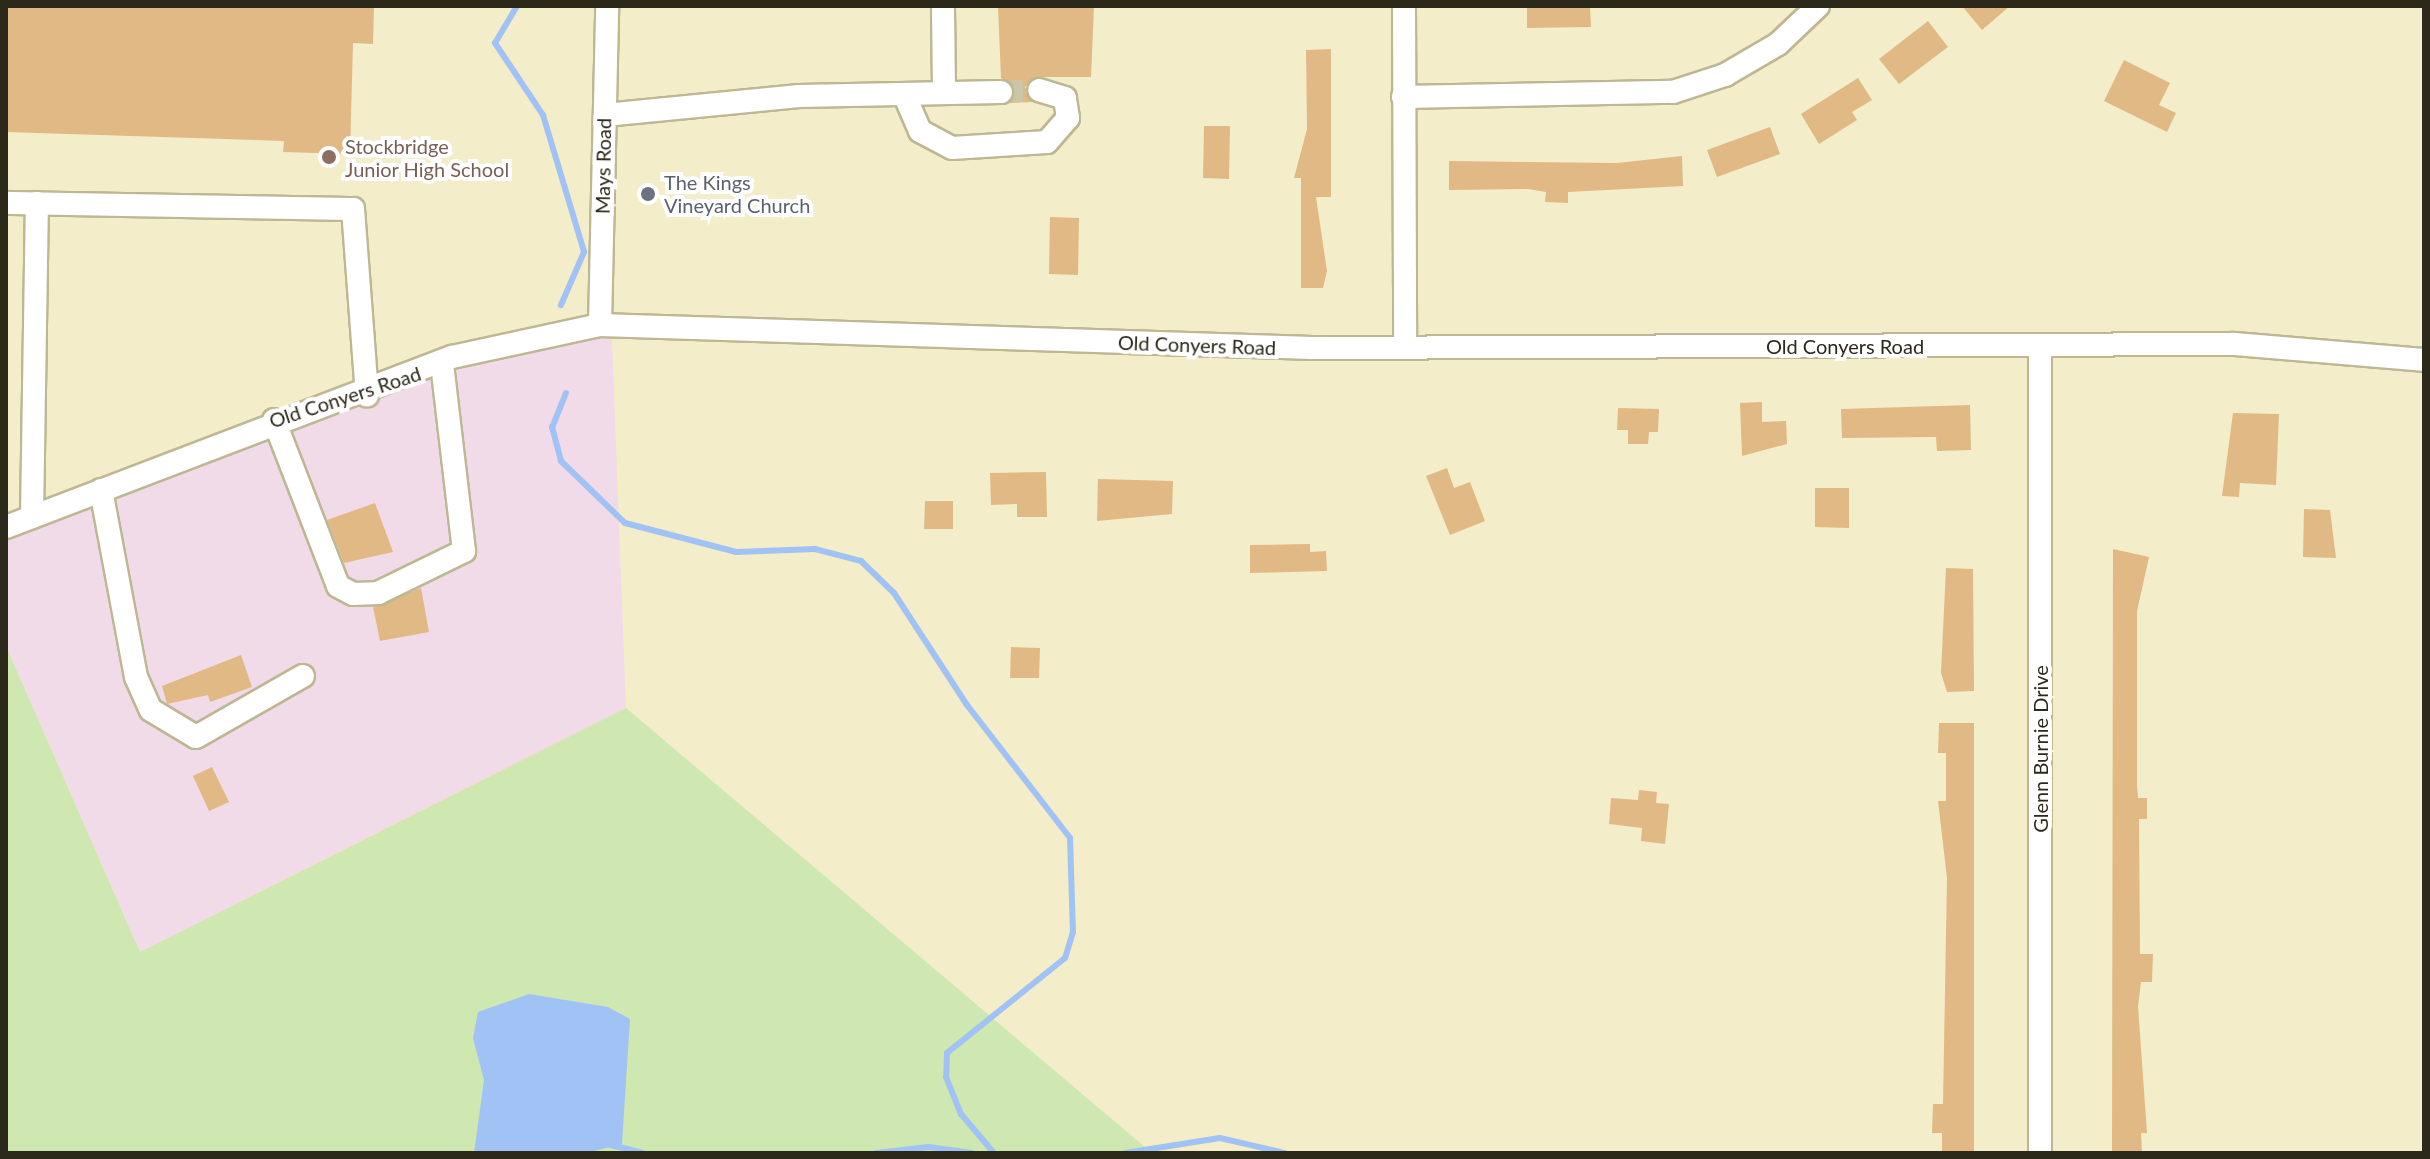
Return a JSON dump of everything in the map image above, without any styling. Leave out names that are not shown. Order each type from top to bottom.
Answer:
[{"type":"street","name":"Mays Road","points":[[600,325],[607,6]]},
{"type":"street","points":[[1404,6],[1405,347]]},
{"type":"street","points":[[1403,97],[1673,92],[1725,75],[1778,44],[1818,6]]},
{"type":"street","points":[[943,8],[944,93]]},
{"type":"street","points":[[904,94],[920,131],[952,148],[1047,142],[1068,118],[1065,98],[1039,90]]},
{"type":"street","points":[[605,115],[904,94],[1001,92]]},
{"type":"street","points":[[6,203],[353,209],[367,395]]},
{"type":"street","points":[[32,517],[37,203]]},
{"type":"street","name":"Old Conyers Road","points":[[6,527],[274,420],[367,395],[442,365],[600,325],[1405,347],[2234,344],[2424,360]]},
{"type":"street","name":"Glenn Burnie Drive","points":[[2040,345],[2040,1153]]},
{"type":"street","points":[[274,420],[338,586],[353,594],[378,593],[464,551],[442,365]]},
{"type":"street","points":[[101,490],[136,677],[151,710],[196,737],[303,676]]},
{"type":"shaded area","points":[[611,314],[626,708],[140,952],[6,646],[6,522]]},
{"type":"green space","points":[[6,646],[140,952],[626,708],[1152,1153],[6,1153]]},
{"type":"water","points":[[529,994],[608,1007],[630,1019],[622,1144],[586,1153],[474,1153],[484,1080],[473,1038],[478,1012]]},
{"type":"building","points":[[6,6],[374,6],[373,44],[353,43],[350,154],[283,152],[284,141],[6,132]]},
{"type":"building","points":[[998,6],[1094,6],[1091,77],[1035,77],[1025,87],[1033,102],[1009,103],[1015,91],[1001,78]]},
{"type":"building","points":[[1527,6],[1590,6],[1591,27],[1527,28]]},
{"type":"building","points":[[1962,6],[2010,6],[1982,30]]},
{"type":"building","points":[[1928,21],[1948,47],[1899,84],[1879,59]]},
{"type":"building","points":[[1331,49],[1331,197],[1316,197],[1327,271],[1323,288],[1301,288],[1301,178],[1294,178],[1307,129],[1306,50]]},
{"type":"building","points":[[2124,60],[2170,83],[2159,105],[2176,113],[2167,132],[2104,101]]},
{"type":"building","points":[[1858,78],[1872,100],[1852,112],[1857,120],[1819,144],[1801,114]]},
{"type":"building","points":[[1204,126],[1230,126],[1229,179],[1203,178]]},
{"type":"building","points":[[1770,127],[1780,154],[1717,177],[1707,150]]},
{"type":"building","points":[[1682,156],[1683,186],[1568,192],[1568,203],[1545,202],[1546,192],[1528,189],[1449,190],[1449,161],[1617,163]]},
{"type":"building","points":[[1050,217],[1079,218],[1078,275],[1049,274]]},
{"type":"building","points":[[1762,402],[1762,422],[1786,421],[1787,444],[1742,456],[1740,403]]},
{"type":"building","points":[[1970,405],[1971,450],[1937,451],[1936,437],[1842,438],[1841,409]]},
{"type":"building","points":[[1618,408],[1659,409],[1658,432],[1649,432],[1648,444],[1628,444],[1628,430],[1617,430]]},
{"type":"building","points":[[2233,413],[2279,414],[2276,485],[2240,483],[2239,497],[2222,496]]},
{"type":"building","points":[[1447,468],[1454,488],[1470,482],[1485,521],[1450,535],[1426,476]]},
{"type":"building","points":[[1046,472],[1047,517],[1017,517],[1017,504],[991,505],[990,473]]},
{"type":"building","points":[[1098,479],[1173,481],[1172,514],[1097,521]]},
{"type":"building","points":[[1815,488],[1849,488],[1849,528],[1815,527]]},
{"type":"building","points":[[925,501],[953,501],[953,529],[924,529]]},
{"type":"building","points":[[375,503],[393,552],[344,563],[327,520]]},
{"type":"building","points":[[2304,509],[2330,510],[2336,558],[2303,557]]},
{"type":"building","points":[[1310,544],[1310,552],[1326,551],[1327,571],[1250,573],[1250,545]]},
{"type":"building","points":[[2113,549],[2149,557],[2137,611],[2137,786],[2138,798],[2147,798],[2147,819],[2139,819],[2140,954],[2153,954],[2152,982],[2141,982],[2138,1006],[2147,1133],[2141,1133],[2142,1153],[2112,1153]]},
{"type":"building","points":[[1946,568],[1973,569],[1974,691],[1947,692],[1941,673]]},
{"type":"building","points":[[421,588],[429,632],[380,641],[373,607]]},
{"type":"building","points":[[1011,647],[1040,648],[1039,678],[1010,678]]},
{"type":"building","points":[[241,655],[252,687],[210,702],[208,695],[167,704],[162,686]]},
{"type":"building","points":[[1939,723],[1974,723],[1974,1153],[1942,1153],[1942,1133],[1932,1133],[1933,1104],[1943,1104],[1947,878],[1938,801],[1946,801],[1946,753],[1938,753]]},
{"type":"building","points":[[212,767],[229,802],[209,811],[193,776]]},
{"type":"building","points":[[1639,790],[1657,792],[1656,803],[1669,804],[1665,844],[1641,841],[1642,828],[1609,824],[1611,798],[1638,800]]},
{"type":"waterway","points":[[517,6],[495,43],[543,115],[584,252],[561,305]]},
{"type":"waterway","points":[[566,393],[552,427],[561,461],[625,523],[736,552],[815,549],[861,561],[894,593],[967,705],[1070,838],[1073,932],[1065,958],[947,1053],[946,1077],[961,1114],[994,1153]]},
{"type":"waterway","points":[[1125,1153],[1220,1138],[1285,1153]]},
{"type":"waterway","points":[[611,1145],[642,1153]]},
{"type":"waterway","points":[[876,1153],[929,1147],[972,1153]]},
{"type":"tunnel","points":[[1001,92],[1039,90]]},
{"type":"place","name":"Stockbridge Junior High School","points":[[329,157]]},
{"type":"place","name":"The Kings Vineyard Church","points":[[648,194]]}]
